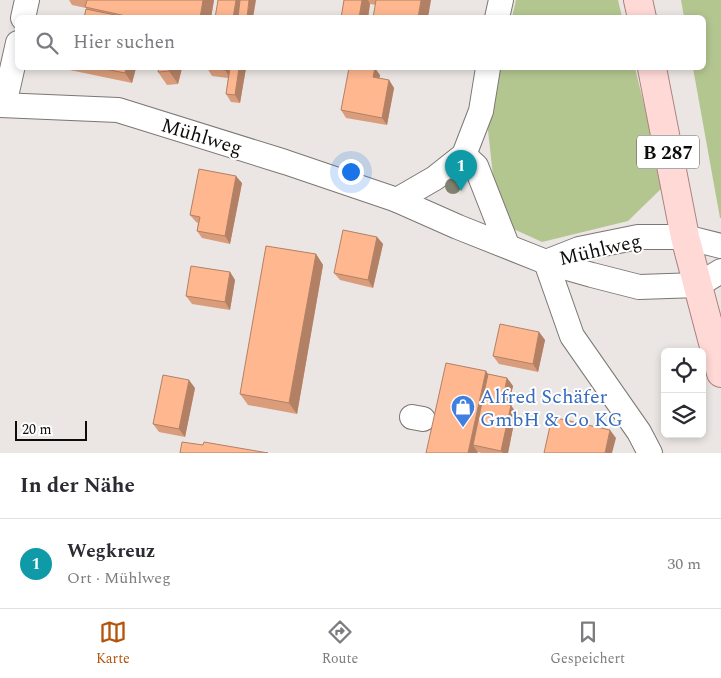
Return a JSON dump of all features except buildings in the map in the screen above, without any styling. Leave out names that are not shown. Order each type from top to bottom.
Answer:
[{"type":"main road","points":[[638,0],[641,15]]},
{"type":"main road","name":"B 287","points":[[652,70],[685,237],[710,278],[721,373]]},
{"type":"street","points":[[24,15],[27,0]]},
{"type":"street","points":[[498,15],[501,0]]},
{"type":"street","points":[[2,105],[15,55]]},
{"type":"street","points":[[397,200],[435,178],[464,155],[480,111],[488,70]]},
{"type":"street","name":"Mühlweg","points":[[2,105],[118,110],[397,200],[546,262],[639,287],[710,278]]},
{"type":"street","points":[[464,155],[476,166],[507,245]]},
{"type":"street","name":"Mühlweg","points":[[546,262],[579,249],[638,237],[685,237],[721,246]]},
{"type":"street","points":[[546,262],[572,336],[639,432],[650,453]]},
{"type":"green space","points":[[516,0],[618,0],[622,15],[512,15]]},
{"type":"green space","points":[[681,0],[721,0],[721,218],[693,70],[706,70],[706,15],[684,15]]},
{"type":"green space","points":[[500,70],[635,70],[664,186],[628,221],[542,242],[498,222],[487,121]]},
{"type":"place","name":"Wegkreuz","points":[[461,191]]},
{"type":"place","name":"Alfred Schäfer GmbH & Co KG","points":[[463,428]]}]
